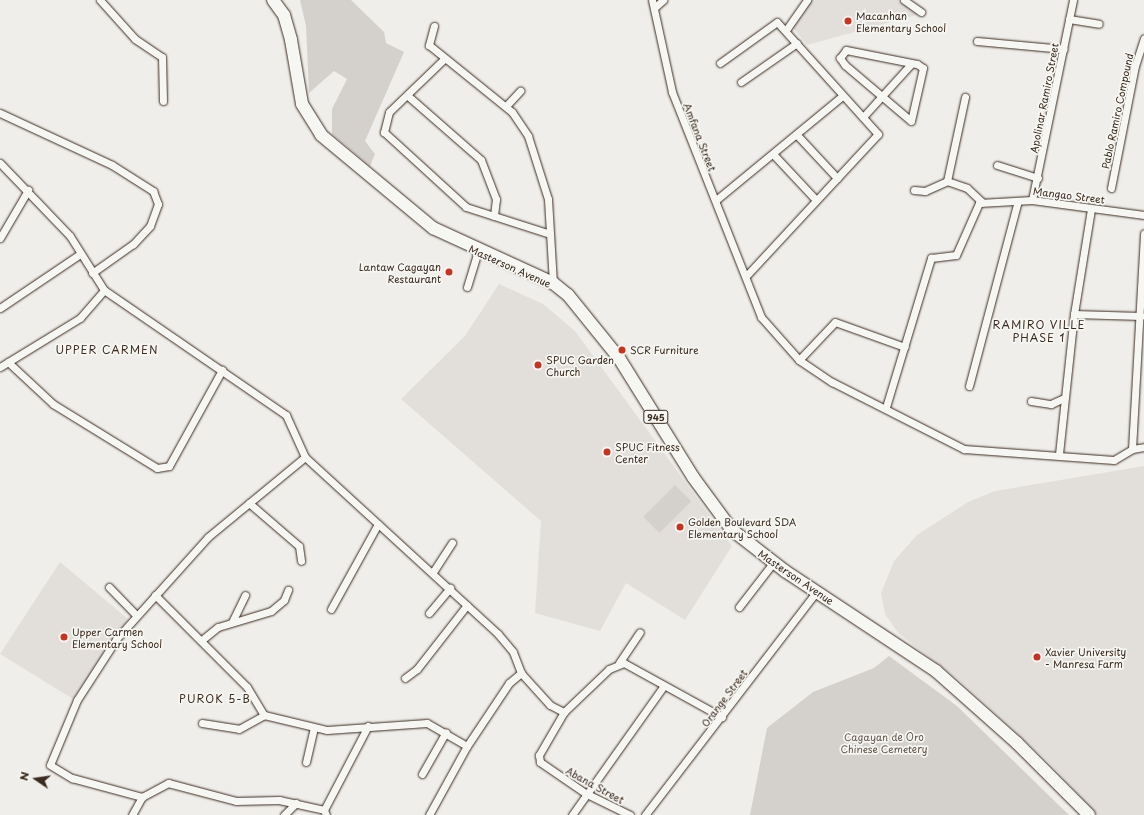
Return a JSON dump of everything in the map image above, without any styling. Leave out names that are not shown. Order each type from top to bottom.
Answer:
[{"type":"main road","name":"Masterson Avenue","points":[[273,0],[284,15],[299,94],[313,126],[433,228],[478,252],[553,283],[580,306],[619,358],[712,506],[732,530],[773,563],[936,671],[1017,743],[1089,815]]},
{"type":"street","points":[[100,0],[135,39],[162,57],[163,102]]},
{"type":"street","name":"Amfana Street","points":[[652,0],[655,8],[672,92],[746,276],[769,330],[799,360],[832,382],[886,407],[964,449],[1059,454],[1114,460],[1132,449]]},
{"type":"street","points":[[655,8],[663,0]]},
{"type":"street","points":[[786,30],[807,0]]},
{"type":"street","points":[[904,0],[921,12]]},
{"type":"street","name":"Apolinar Ramiro Street","points":[[1032,200],[1038,178],[1073,0]]},
{"type":"street","points":[[1069,19],[1099,24]]},
{"type":"street","points":[[720,63],[776,22],[786,30],[841,97],[877,132],[877,139],[837,178],[746,276]]},
{"type":"street","points":[[434,26],[429,45],[444,59],[506,106],[522,126],[536,156],[546,187],[553,283]]},
{"type":"street","name":"Pablo Ramiro Compound","points":[[1111,188],[1135,66],[1144,38]]},
{"type":"street","points":[[977,41],[1064,49]]},
{"type":"street","points":[[741,82],[797,43]]},
{"type":"street","points":[[842,52],[911,64],[919,64],[924,73],[911,121],[881,98],[845,65],[840,58],[842,52]]},
{"type":"street","points":[[444,59],[408,96],[389,112],[384,132],[466,207],[550,234]]},
{"type":"street","points":[[863,117],[911,64]]},
{"type":"street","points":[[506,106],[520,91]]},
{"type":"street","points":[[408,96],[434,124],[485,166],[496,198],[494,216]]},
{"type":"street","points":[[716,200],[797,135],[841,97]]},
{"type":"street","points":[[947,181],[965,97]]},
{"type":"street","points":[[0,113],[112,165],[153,191],[158,204],[150,226],[133,244],[92,273]]},
{"type":"street","points":[[797,135],[837,178]]},
{"type":"street","points":[[773,154],[816,200]]},
{"type":"street","points":[[0,163],[28,190],[70,236],[104,290],[286,415],[305,457],[433,572],[507,644],[521,673],[544,700],[564,712],[620,663],[640,632]]},
{"type":"street","points":[[996,165],[1038,178]]},
{"type":"street","points":[[886,407],[931,258],[956,255],[974,211],[982,202],[967,188],[947,181],[925,191],[914,190]]},
{"type":"street","points":[[0,238],[28,190]]},
{"type":"street","name":"Mangao Street","points":[[982,202],[1032,200],[1144,215]]},
{"type":"street","points":[[969,386],[1018,201]]},
{"type":"street","points":[[1059,454],[1074,314],[1091,209]]},
{"type":"street","points":[[1144,233],[1143,306],[1141,316],[1142,340],[1132,449],[1144,448]]},
{"type":"street","points":[[467,287],[478,252]]},
{"type":"street","points":[[0,308],[80,254]]},
{"type":"street","points":[[0,367],[80,318],[104,290]]},
{"type":"street","points":[[1074,314],[1141,316]]},
{"type":"street","points":[[799,360],[835,322],[905,348]]},
{"type":"street","points":[[8,362],[54,404],[157,468],[169,466],[222,370]]},
{"type":"street","points":[[1031,401],[1051,404],[1064,398]]},
{"type":"street","points":[[142,797],[72,778],[52,769],[50,760],[87,682],[136,615],[208,537],[305,457]]},
{"type":"street","points":[[249,503],[299,546],[301,561]]},
{"type":"street","points":[[331,610],[378,524]]},
{"type":"street","points":[[433,572],[452,543]]},
{"type":"street","points":[[739,607],[773,563]]},
{"type":"street","points":[[109,587],[136,615]]},
{"type":"street","points":[[429,613],[450,588]]},
{"type":"street","points":[[203,640],[211,631],[232,622],[271,611],[284,600],[288,590]]},
{"type":"street","name":"Orange Street","points":[[645,815],[722,718],[817,591]]},
{"type":"street","points":[[155,595],[203,640],[247,686],[264,715]]},
{"type":"street","points":[[232,622],[245,595]]},
{"type":"street","points":[[405,678],[418,669],[467,605]]},
{"type":"street","points":[[620,663],[635,667],[663,687],[722,718]]},
{"type":"street","points":[[429,815],[467,746],[507,686],[521,673]]},
{"type":"street","points":[[572,815],[585,793],[663,687]]},
{"type":"street","name":"Abana Street","points":[[564,712],[538,758],[585,793],[630,815]]},
{"type":"street","points":[[202,724],[239,728],[264,715],[314,728],[427,723],[446,732],[467,746]]},
{"type":"street","points":[[132,815],[142,797],[168,783],[236,801],[296,803],[325,813],[368,726]]},
{"type":"street","points":[[306,762],[314,728]]},
{"type":"street","points":[[422,774],[446,732]]},
{"type":"street","points":[[284,815],[296,803]]},
{"type":"shaded area","name":"Macanhan Elementary School","points":[[809,0],[900,0],[920,14],[807,45],[790,24]]},
{"type":"shaded area","points":[[499,284],[543,304],[575,331],[732,546],[685,620],[626,583],[600,631],[535,613],[541,521],[401,399],[465,336]]},
{"type":"shaded area","name":"Xavier University - Manresa Farm","points":[[1144,466],[1144,815],[1098,815],[1047,761],[960,681],[899,634],[885,614],[881,593],[894,561],[917,535],[968,502],[995,491]]},
{"type":"shaded area","name":"Upper Carmen Elementary School","points":[[60,562],[128,619],[73,699],[0,654]]},
{"type":"green space","points":[[300,0],[351,0],[384,32],[386,43],[404,52],[365,141],[375,154],[370,166],[332,134],[332,109],[347,79],[334,71],[309,93],[306,26]]},
{"type":"green space","points":[[675,485],[691,501],[659,533],[643,517]]},
{"type":"green space","name":"Cagayan de Oro Chinese Cemetery","points":[[889,656],[957,706],[1069,815],[750,815],[767,728],[813,692],[874,668]]},
{"type":"place","name":"Macanhan Elementary School","points":[[848,21]]},
{"type":"place","name":"Lantaw Cagayan Restaurant","points":[[449,272]]},
{"type":"place","name":"SCR Furniture","points":[[622,350]]},
{"type":"place","name":"SPUC Garden Church","points":[[538,365]]},
{"type":"place","name":"SPUC Fitness Center","points":[[607,452]]},
{"type":"place","name":"Golden Boulevard SDA Elementary School","points":[[680,527]]},
{"type":"place","name":"Upper Carmen Elementary School","points":[[64,637]]},
{"type":"place","name":"Xavier University - Manresa Farm","points":[[1037,657]]},
{"type":"district","name":"RAMIRO VILLE PHASE 1","points":[[1039,332]]},
{"type":"district","name":"UPPER CARMEN","points":[[107,350]]},
{"type":"district","name":"PUROK 5-B","points":[[215,699]]}]
